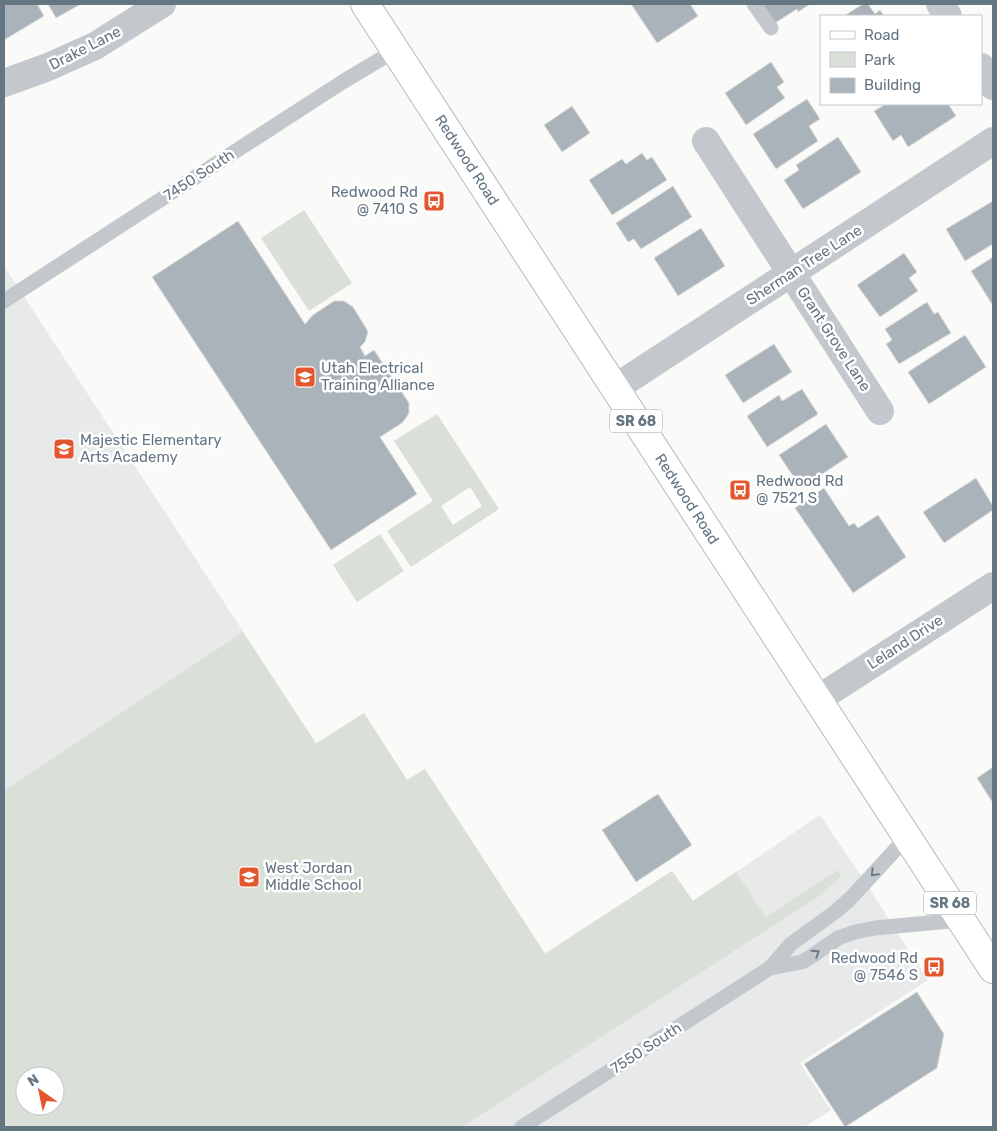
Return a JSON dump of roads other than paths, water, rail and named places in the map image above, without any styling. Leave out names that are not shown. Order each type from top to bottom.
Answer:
[{"type":"main road","name":"Redwood Road","points":[[366,4],[993,969]]},
{"type":"street","name":"Drake Lane","points":[[4,83],[48,67],[95,46],[162,4]]},
{"type":"street","points":[[940,4],[947,15]]},
{"type":"street","points":[[982,69],[993,86]]},
{"type":"street","name":"Sherman Tree Lane","points":[[615,388],[993,141]]},
{"type":"street","name":"Grant Grove Lane","points":[[706,142],[880,411]]},
{"type":"street","name":"Leland Drive","points":[[818,699],[993,586]]},
{"type":"lane","points":[[754,4],[770,28]]},
{"type":"lane","name":"7450 South","points":[[4,301],[344,81],[396,50]]},
{"type":"lane","name":"7550 South","points":[[522,1127],[770,968],[791,944],[850,899],[907,837]]},
{"type":"lane","name":"7550 South","points":[[770,968],[802,962],[838,938],[855,932],[875,928],[961,920]]},
{"type":"place","name":"Redwood Rd @ 7410 S","points":[[434,201]]},
{"type":"place","name":"Utah Electrical Training Alliance","points":[[305,377]]},
{"type":"place","name":"Majestic Elementary Arts Academy","points":[[64,449]]},
{"type":"place","name":"Redwood Rd @ 7521 S","points":[[740,490]]},
{"type":"place","name":"West Jordan Middle School","points":[[249,877]]},
{"type":"place","name":"Redwood Rd @ 7546 S","points":[[934,967]]}]
